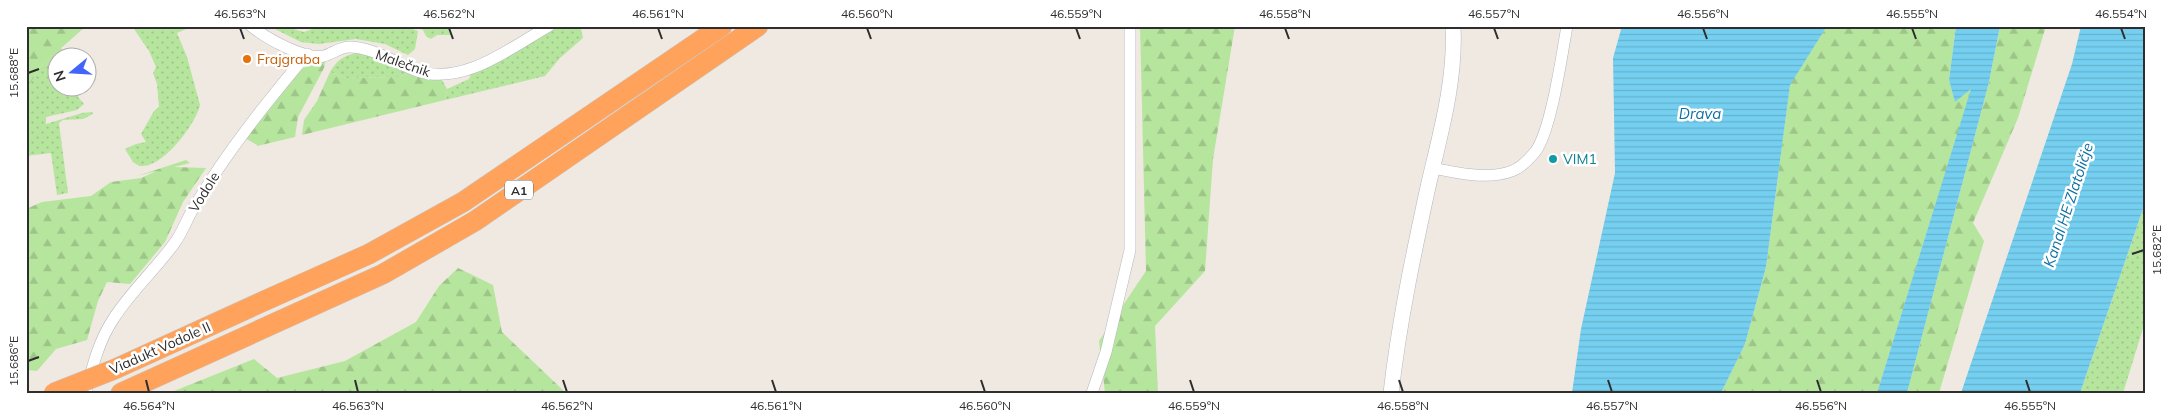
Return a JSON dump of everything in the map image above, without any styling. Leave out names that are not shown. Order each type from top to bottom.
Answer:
[{"type":"highway","name":"Viadukt Vodole II","points":[[54,393],[124,365],[369,254],[463,202],[722,26]]},
{"type":"highway","name":"Viadukt Vodole II","points":[[121,393],[383,274],[475,220],[758,26]]},
{"type":"street","points":[[251,26],[266,38],[307,54]]},
{"type":"street","name":"Malečnik","points":[[307,54],[322,56],[348,47],[385,57],[417,71],[438,75],[457,73],[490,60],[549,26]]},
{"type":"street","points":[[1092,393],[1106,352],[1130,250],[1130,26]]},
{"type":"street","points":[[1391,393],[1397,342],[1408,278],[1448,93],[1454,43],[1453,26]]},
{"type":"street","points":[[1432,168],[1494,175],[1513,171],[1536,151],[1549,115],[1567,26]]},
{"type":"street","name":"Vodole","points":[[86,393],[102,341],[114,318],[133,293],[157,267],[178,238],[195,205],[241,135],[307,54]]},
{"type":"green space","points":[[26,26],[86,26],[61,48],[48,48],[48,60],[40,67],[26,91]]},
{"type":"green space","points":[[132,26],[187,26],[186,29],[177,33],[187,57],[200,105],[193,121],[181,139],[166,155],[145,166],[139,166],[133,162],[125,149],[146,142],[141,134],[154,111],[159,107],[157,84],[153,73],[156,67],[149,51]]},
{"type":"green space","points":[[269,26],[283,26],[304,32],[320,26],[404,26],[418,31],[415,49],[408,55],[385,44],[356,39],[319,44],[301,42]]},
{"type":"green space","points":[[419,26],[450,26],[451,35],[437,35],[431,39],[426,36],[423,30],[418,28]]},
{"type":"green space","points":[[557,26],[589,26],[581,29],[583,38],[560,58],[545,76],[445,100],[447,89],[469,79],[471,73]]},
{"type":"green space","points":[[1140,26],[1235,26],[1213,159],[1205,271],[1155,326],[1158,393],[1105,393],[1099,341],[1146,271]]},
{"type":"green space","points":[[1827,26],[1956,26],[1949,80],[1955,101],[1972,88],[1877,393],[1721,393],[1745,344],[1766,267],[1790,84]]},
{"type":"green space","points":[[2000,26],[2046,26],[2018,118],[1973,223],[1984,241],[1939,393],[1907,393],[1989,82]]},
{"type":"green space","points":[[363,52],[410,73],[399,77],[346,78],[330,72],[336,63],[344,58]]},
{"type":"green space","points":[[326,58],[324,68],[298,117],[295,137],[257,146],[245,138],[291,79],[314,62]]},
{"type":"green space","points":[[48,60],[48,98],[79,98],[84,104],[77,110],[46,117],[46,124],[82,113],[92,112],[93,114],[83,119],[63,120],[59,123],[68,193],[57,195],[51,153],[26,156],[26,91],[40,67]]},
{"type":"green space","points":[[330,72],[346,78],[399,77],[410,73],[431,80],[442,80],[447,89],[445,100],[302,135],[304,120],[317,101]]},
{"type":"green space","points":[[186,160],[190,163],[174,167],[206,168],[183,202],[165,242],[130,284],[107,282],[98,301],[87,340],[56,349],[37,371],[26,370],[26,209],[42,202],[91,196],[111,182],[141,178],[157,171],[137,176]]},
{"type":"green space","points":[[2145,203],[2145,322],[2123,393],[2080,393]]},
{"type":"green space","points":[[458,268],[493,285],[502,332],[566,393],[169,393],[254,359],[277,378],[345,361],[416,322],[439,286]]},
{"type":"water","name":"Drava","points":[[1622,26],[1827,26],[1790,85],[1766,267],[1745,344],[1721,393],[1572,393],[1581,329],[1615,173],[1613,58]]},
{"type":"water","points":[[1956,26],[2000,26],[1989,82],[1907,393],[1877,393],[1971,89],[1955,102],[1949,80]]},
{"type":"water","name":"Kanal HE Zlatoličje","points":[[2081,26],[2145,26],[2145,203],[2080,393],[1961,393],[2072,64]]},
{"type":"place","name":"Frajgraba","points":[[247,59]]},
{"type":"place","name":"VIM1","points":[[1553,159]]}]
